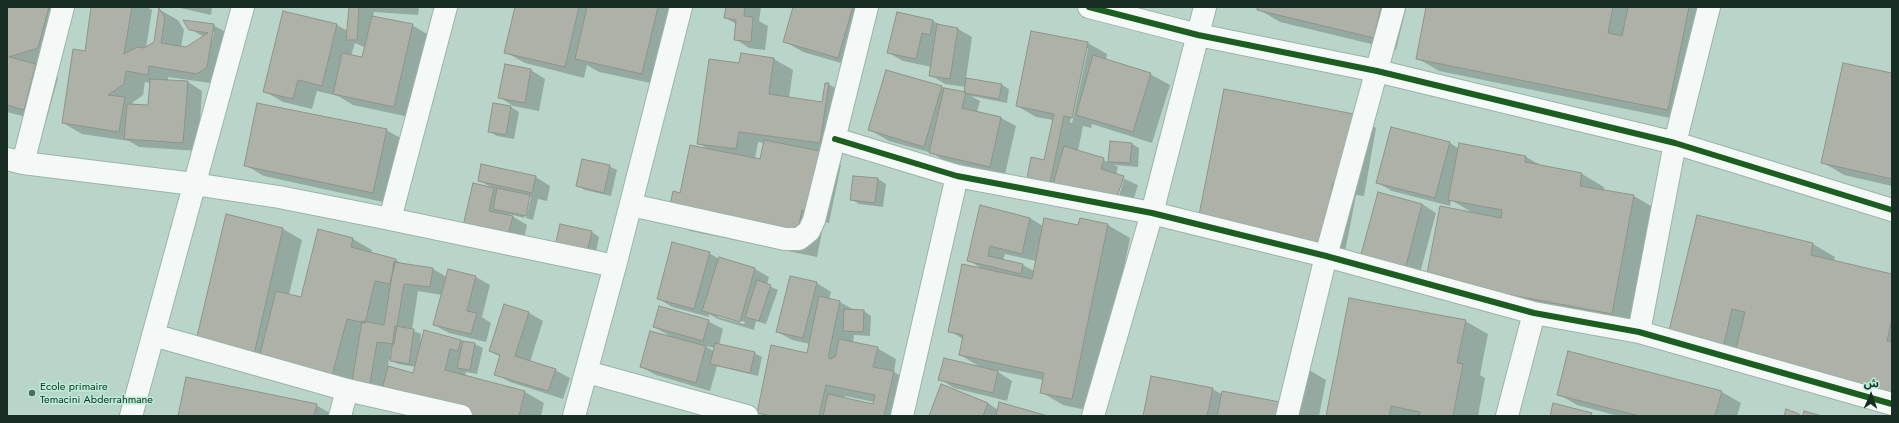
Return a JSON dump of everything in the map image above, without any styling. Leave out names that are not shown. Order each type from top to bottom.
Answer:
[{"type":"street","points":[[63,7],[15,161],[194,184],[279,197],[615,266]]},
{"type":"street","points":[[131,416],[243,7]]},
{"type":"street","points":[[390,219],[446,7]]},
{"type":"street","points":[[574,416],[615,266],[681,7]]},
{"type":"street","points":[[631,204],[785,239],[799,239],[809,231],[814,220],[835,139],[867,7]]},
{"type":"street","points":[[1089,7],[1198,35],[1377,71],[1675,143],[1892,210]]},
{"type":"street","points":[[1093,416],[1152,213],[1205,7]]},
{"type":"street","points":[[1287,416],[1326,256],[1394,7]]},
{"type":"street","points":[[1639,332],[1675,143],[1709,7]]},
{"type":"street","points":[[835,139],[958,176],[1152,213],[1326,256],[1534,313],[1639,332],[1892,404]]},
{"type":"street","points":[[902,416],[958,176]]},
{"type":"street","points":[[1507,416],[1534,313]]},
{"type":"street","points":[[153,335],[347,390],[461,416]]},
{"type":"street","points":[[587,372],[748,416]]},
{"type":"street","points":[[340,416],[347,390]]},
{"type":"building","points":[[7,7],[49,7],[38,48],[9,57],[36,64],[24,110],[7,105]]},
{"type":"building","points":[[91,7],[132,7],[124,54],[137,47],[144,48],[154,42],[159,8],[165,18],[161,43],[186,47],[208,33],[189,30],[183,20],[214,24],[207,67],[197,74],[149,66],[148,75],[126,71],[124,84],[108,95],[125,97],[119,132],[62,123],[73,49],[85,51]]},
{"type":"building","points":[[349,7],[359,7],[357,40],[346,40]]},
{"type":"building","points":[[515,7],[579,7],[565,67],[504,53]]},
{"type":"building","points":[[587,7],[658,7],[642,74],[575,59]]},
{"type":"building","points":[[726,7],[745,7],[744,16],[753,17],[751,42],[734,40],[736,20],[724,18]]},
{"type":"building","points":[[793,7],[853,7],[838,58],[783,42]]},
{"type":"building","points":[[1257,7],[1381,7],[1374,38],[1257,10]]},
{"type":"building","points":[[1426,7],[1613,7],[1608,33],[1622,36],[1628,7],[1689,7],[1668,110],[1416,59]]},
{"type":"building","points":[[283,11],[337,24],[322,86],[298,80],[293,99],[263,92]]},
{"type":"building","points":[[897,12],[933,20],[930,35],[922,33],[916,59],[887,53]]},
{"type":"building","points":[[372,16],[413,24],[394,107],[333,94],[342,53],[362,57]]},
{"type":"building","points":[[937,24],[958,28],[950,79],[929,76]]},
{"type":"building","points":[[1031,31],[1088,42],[1072,118],[1064,116],[1049,188],[1026,184],[1031,157],[1044,160],[1054,114],[1016,106]]},
{"type":"building","points":[[741,53],[774,58],[769,94],[822,102],[825,83],[829,83],[820,143],[739,132],[736,149],[697,144],[709,59],[739,63]]},
{"type":"building","points":[[1093,55],[1151,73],[1133,132],[1076,115]]},
{"type":"building","points":[[1843,63],[1892,73],[1892,179],[1821,163]]},
{"type":"building","points":[[505,64],[531,69],[525,103],[498,98]]},
{"type":"building","points":[[886,70],[942,86],[924,147],[868,130]]},
{"type":"building","points":[[966,78],[1002,84],[999,99],[964,93]]},
{"type":"building","points":[[150,79],[188,81],[183,143],[124,139],[127,104],[148,105]]},
{"type":"building","points":[[944,88],[966,92],[962,108],[1001,117],[990,167],[929,153]]},
{"type":"building","points":[[1224,89],[1354,114],[1342,184],[1333,183],[1321,250],[1198,220]]},
{"type":"building","points":[[257,103],[387,129],[373,193],[244,166]]},
{"type":"building","points":[[493,103],[511,106],[506,135],[488,132]]},
{"type":"building","points":[[1391,127],[1450,142],[1435,198],[1376,183]]},
{"type":"building","points":[[764,140],[820,151],[807,211],[802,210],[795,245],[667,219],[673,191],[680,193],[690,145],[760,159]]},
{"type":"building","points":[[1110,141],[1132,143],[1130,163],[1108,162]]},
{"type":"building","points":[[1459,143],[1526,156],[1525,162],[1582,173],[1580,186],[1634,195],[1612,314],[1426,279],[1440,206],[1501,218],[1502,210],[1448,200]]},
{"type":"building","points":[[1064,146],[1104,158],[1101,169],[1124,176],[1115,203],[1053,184]]},
{"type":"building","points":[[582,159],[610,165],[604,193],[576,186]]},
{"type":"building","points":[[481,164],[536,176],[532,193],[478,181]]},
{"type":"building","points":[[853,176],[878,178],[875,203],[850,200]]},
{"type":"building","points":[[473,183],[494,188],[489,211],[513,216],[507,240],[462,230]]},
{"type":"building","points":[[497,188],[530,195],[526,216],[493,209]]},
{"type":"building","points":[[1378,192],[1422,204],[1405,270],[1360,258]]},
{"type":"building","points":[[980,205],[1030,218],[1022,254],[990,246],[988,256],[1023,264],[1021,274],[967,261]]},
{"type":"building","points":[[226,214],[283,228],[252,363],[194,349]]},
{"type":"building","points":[[1697,215],[1813,243],[1811,255],[1892,274],[1892,319],[1887,341],[1892,342],[1892,393],[1733,361],[1745,312],[1732,309],[1723,348],[1668,335]]},
{"type":"building","points":[[1044,218],[1078,225],[1080,218],[1108,224],[1072,399],[1040,393],[1044,373],[959,355],[963,335],[948,332],[962,264],[1032,279]]},
{"type":"building","points":[[560,224],[592,231],[587,253],[555,246]]},
{"type":"building","points":[[318,229],[353,238],[351,247],[396,259],[390,284],[375,281],[365,323],[347,319],[331,380],[258,362],[276,291],[301,297]]},
{"type":"building","points":[[672,242],[710,252],[694,309],[657,299]]},
{"type":"building","points":[[719,257],[755,268],[740,322],[702,311]]},
{"type":"building","points":[[394,262],[433,268],[430,287],[404,284],[394,344],[377,342],[369,390],[351,387],[362,321],[384,325]]},
{"type":"building","points":[[448,269],[476,276],[467,311],[477,313],[471,334],[433,325]]},
{"type":"building","points":[[790,276],[817,282],[803,338],[776,332]]},
{"type":"building","points":[[757,280],[771,285],[759,321],[745,317]]},
{"type":"building","points":[[819,296],[840,301],[828,358],[832,359],[832,357],[835,357],[839,339],[878,347],[873,367],[894,371],[884,416],[823,416],[828,394],[873,404],[875,395],[826,385],[819,416],[772,416],[757,413],[771,345],[807,353]]},
{"type":"building","points":[[1349,298],[1466,320],[1457,363],[1463,364],[1453,416],[1419,416],[1420,412],[1391,406],[1389,416],[1326,416]]},
{"type":"building","points":[[504,304],[529,312],[515,356],[556,369],[548,391],[494,375],[500,355],[489,351]]},
{"type":"building","points":[[659,306],[709,320],[703,341],[653,327]]},
{"type":"building","points":[[844,309],[864,310],[863,332],[843,331]]},
{"type":"building","points":[[395,326],[414,329],[409,364],[390,361]]},
{"type":"building","points":[[424,330],[461,340],[458,351],[450,349],[445,370],[525,391],[519,416],[455,416],[380,397],[388,366],[413,373]]},
{"type":"building","points":[[650,331],[706,346],[696,383],[640,367]]},
{"type":"building","points":[[463,341],[475,343],[470,370],[457,368]]},
{"type":"building","points":[[715,343],[755,352],[750,373],[710,364]]},
{"type":"building","points":[[1568,351],[1722,391],[1715,416],[1639,416],[1557,395]]},
{"type":"building","points":[[944,358],[998,371],[993,393],[938,380]]},
{"type":"building","points":[[1288,363],[1304,366],[1286,416],[1217,416],[1222,391],[1280,402]]},
{"type":"building","points":[[1151,376],[1213,388],[1207,416],[1143,416]]},
{"type":"building","points":[[186,377],[317,404],[314,416],[178,416]]},
{"type":"building","points":[[941,384],[988,403],[983,416],[929,416]]},
{"type":"building","points":[[999,402],[1048,416],[996,416]]},
{"type":"building","points":[[1553,403],[1592,413],[1591,416],[1550,416]]},
{"type":"building","points":[[1786,409],[1799,414],[1799,416],[1784,416]]},
{"type":"building","points":[[1804,411],[1822,416],[1803,416]]},
{"type":"cycle path","points":[[1089,7],[1198,35],[1377,71],[1675,143],[1892,210]]},
{"type":"cycle path","points":[[835,139],[957,176],[1152,213],[1326,256],[1534,313],[1639,332],[1892,404]]},
{"type":"place","name":"Ecole primaire Temacini Abderrahmane","points":[[32,393]]}]
